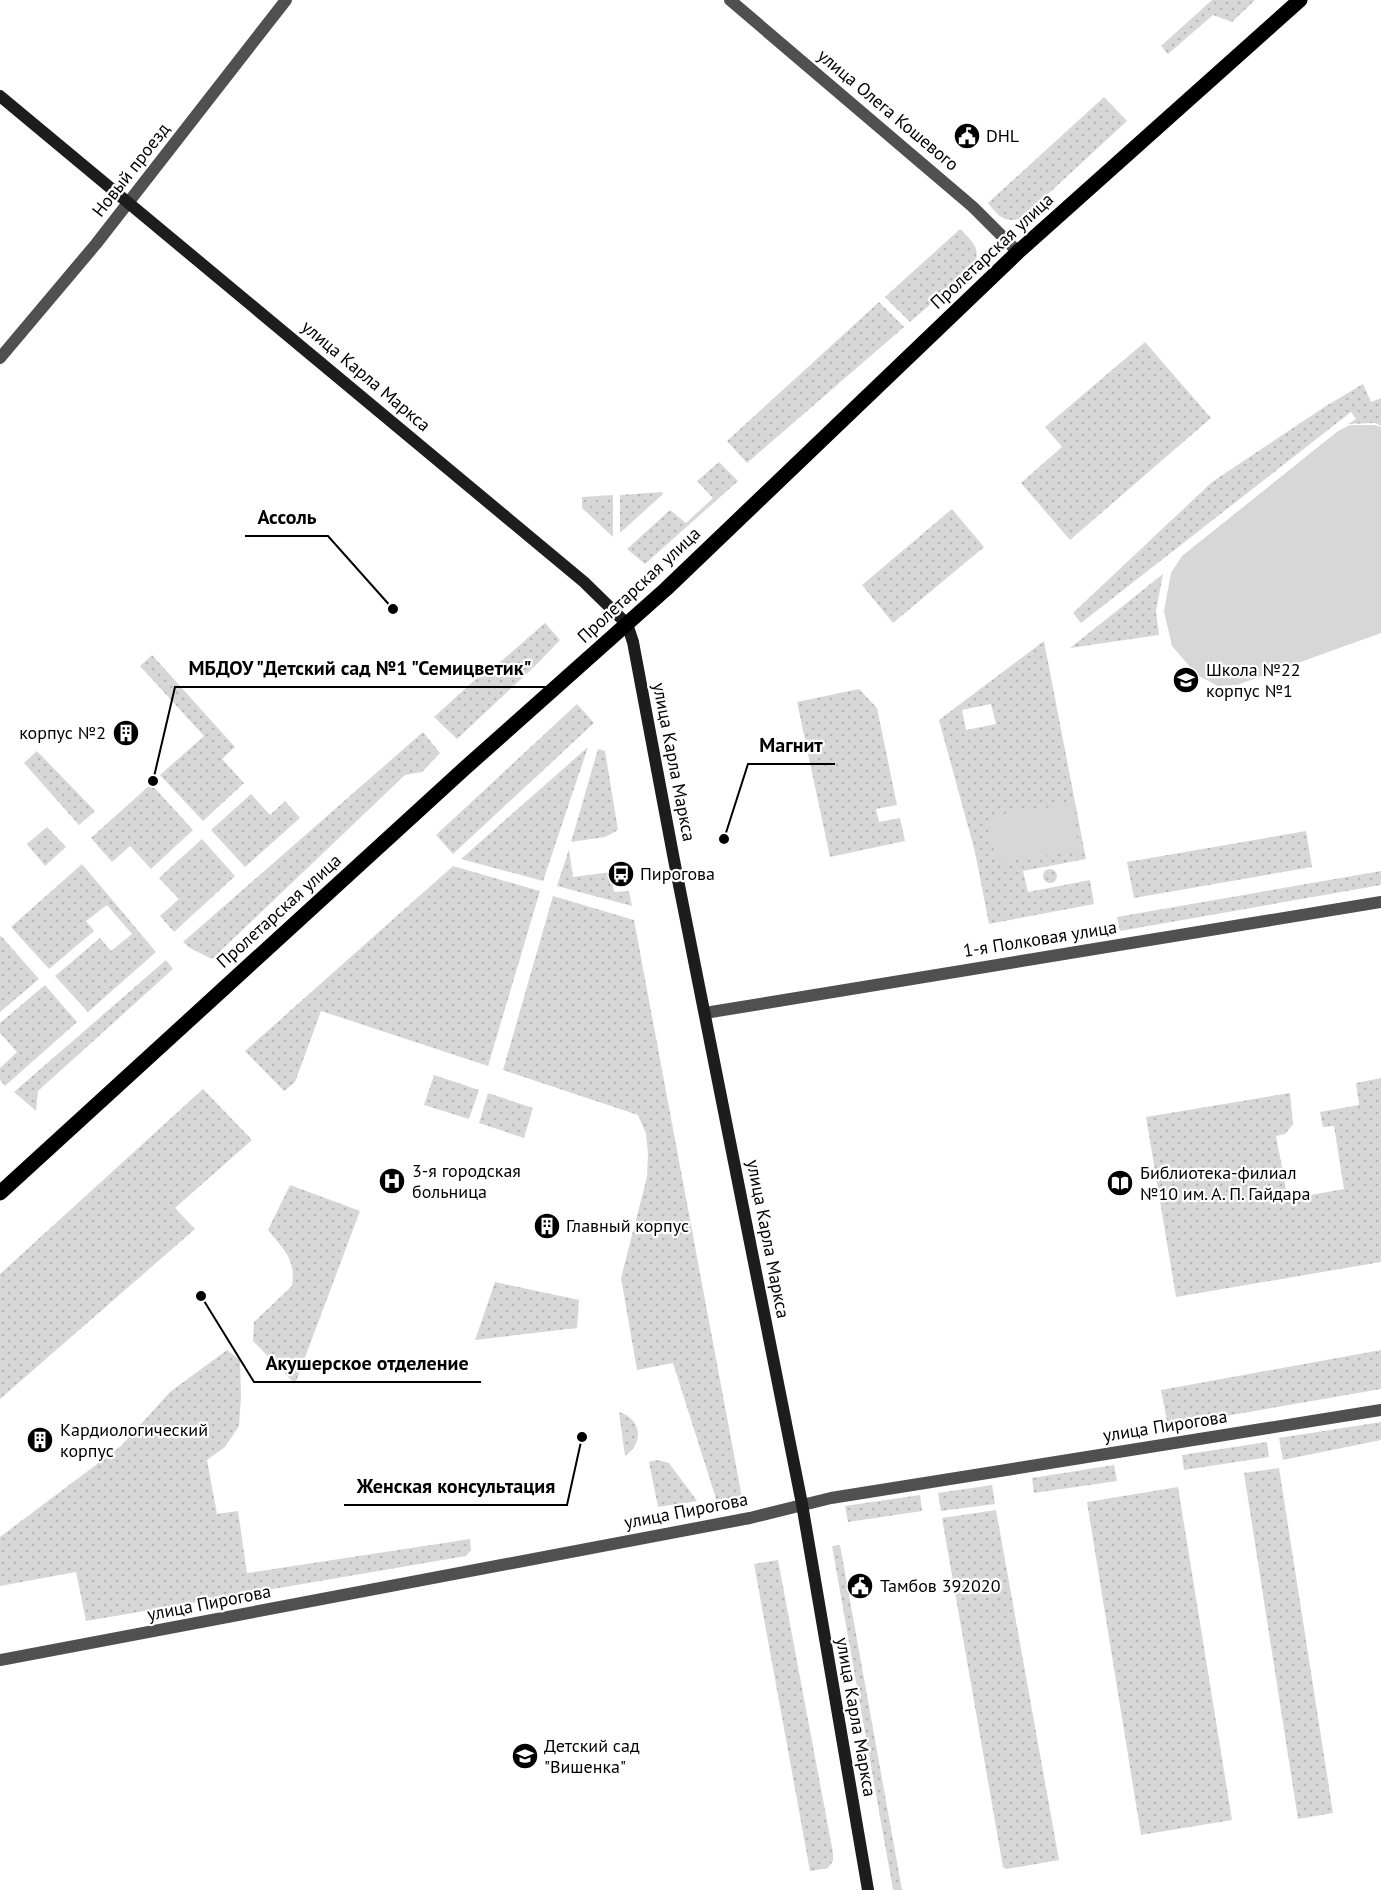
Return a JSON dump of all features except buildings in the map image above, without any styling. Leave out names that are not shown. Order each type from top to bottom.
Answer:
[{"type":"main road","name":"Пролетарская улица","points":[[0,1193],[465,768],[627,624],[1018,252],[1300,0]]},
{"type":"main road","name":"улица Карла Маркса","points":[[0,96],[549,552],[627,624],[633,642],[802,1504],[868,1890]]},
{"type":"street","name":"Новый проезд","points":[[0,358],[129,202],[286,0]]},
{"type":"street","name":"улица Олега Кошевого","points":[[730,0],[974,207],[1018,252]]},
{"type":"street","name":"1-я Полковая улица","points":[[705,1013],[1381,902]]},
{"type":"street","name":"улица Пирогова","points":[[0,1660],[739,1520],[831,1498],[1381,1410]]},
{"type":"shaded area","points":[[1212,0],[1255,0],[1232,22],[1213,15],[1168,54],[1161,46]]},
{"type":"shaded area","points":[[1104,97],[1127,121],[1022,218],[1011,220],[1002,218],[988,203]]},
{"type":"shaded area","points":[[960,229],[976,248],[974,263],[970,270],[910,322],[885,297]]},
{"type":"shaded area","points":[[879,302],[904,327],[747,463],[727,441]]},
{"type":"shaded area","points":[[1145,342],[1211,418],[1070,540],[1021,483],[1062,447],[1045,427]]},
{"type":"shaded area","points":[[1363,384],[1371,402],[1381,398],[1381,426],[1375,423],[1348,424],[1356,419],[1351,412],[1081,623],[1073,613],[1212,482]]},
{"type":"shaded area","points":[[1350,425],[1381,427],[1381,633],[1237,685],[1218,686],[1197,675],[1172,646],[1164,611],[1171,573],[1182,556],[1338,431]]},
{"type":"shaded area","points":[[719,462],[738,481],[645,564],[627,549],[670,510],[686,523],[713,498],[697,481]]},
{"type":"shaded area","points":[[662,492],[663,494],[620,533],[620,495]]},
{"type":"shaded area","points":[[613,495],[613,537],[582,508],[582,497]]},
{"type":"shaded area","points":[[952,509],[984,547],[893,623],[862,585]]},
{"type":"shaded area","points":[[1163,574],[1156,611],[1159,635],[1070,648]]},
{"type":"shaded area","points":[[545,623],[560,640],[457,739],[434,717],[477,678],[483,677]]},
{"type":"shaded area","points":[[1044,641],[1086,859],[1023,871],[1028,892],[1090,880],[1094,904],[989,924],[975,852],[939,720]],"holes":[[[991,704],[996,724],[966,730],[962,710]]]},
{"type":"shaded area","points":[[152,655],[235,747],[222,759],[244,783],[203,821],[160,775],[204,736],[140,666]]},
{"type":"shaded area","points":[[859,689],[877,708],[897,805],[876,809],[879,822],[900,818],[905,841],[830,857],[797,702]]},
{"type":"shaded area","points":[[577,704],[594,723],[453,854],[436,835]]},
{"type":"shaded area","points":[[423,732],[440,753],[422,772],[405,775],[212,959],[183,942]]},
{"type":"shaded area","points":[[588,747],[543,881],[461,859]]},
{"type":"shaded area","points":[[598,749],[605,751],[618,830],[605,837],[571,842]]},
{"type":"shaded area","points":[[37,751],[95,811],[79,825],[24,763]]},
{"type":"shaded area","points":[[151,784],[193,830],[151,869],[130,846],[112,862],[91,838]]},
{"type":"shaded area","points":[[251,794],[270,815],[285,801],[300,818],[245,867],[211,830]]},
{"type":"shaded area","points":[[1072,804],[1079,851],[996,863],[989,816]]},
{"type":"shaded area","points":[[47,827],[66,847],[45,866],[27,844]]},
{"type":"shaded area","points":[[1306,831],[1312,867],[1134,898],[1127,862]]},
{"type":"shaded area","points":[[202,839],[235,876],[174,932],[160,916],[179,899],[159,878]]},
{"type":"shaded area","points":[[569,849],[573,877],[611,872],[614,892],[629,891],[632,906],[557,886]]},
{"type":"shaded area","points":[[82,864],[156,952],[88,1012],[55,976],[100,938],[111,951],[132,934],[107,905],[86,921],[94,931],[49,969],[11,927]]},
{"type":"shaded area","points":[[453,866],[540,891],[488,1066],[321,1011],[295,1082],[284,1091],[245,1051]]},
{"type":"shaded area","points":[[1047,869],[1053,869],[1057,876],[1053,883],[1047,883],[1043,879],[1043,873]]},
{"type":"shaded area","points":[[1381,871],[1381,885],[1120,931],[1117,917]]},
{"type":"shaded area","points":[[553,896],[634,920],[743,1503],[719,1508],[673,1363],[637,1370],[621,1278],[647,1177],[646,1134],[638,1115],[503,1070]]},
{"type":"shaded area","points":[[0,937],[39,979],[0,1012]]},
{"type":"shaded area","points":[[166,960],[173,969],[38,1091],[36,1111],[14,1092]]},
{"type":"shaded area","points":[[45,985],[77,1022],[5,1086],[0,1080],[0,1068],[17,1052],[0,1033],[0,1023]]},
{"type":"shaded area","points":[[434,1075],[479,1090],[469,1119],[424,1105]]},
{"type":"shaded area","points":[[1381,1078],[1381,1262],[1176,1297],[1146,1117],[1290,1093],[1293,1124],[1285,1134],[1276,1136],[1288,1199],[1344,1189],[1334,1126],[1323,1127],[1320,1112],[1359,1105],[1356,1083]]},
{"type":"shaded area","points":[[203,1089],[252,1140],[175,1208],[195,1229],[0,1399],[0,1274]]},
{"type":"shaded area","points":[[488,1093],[533,1108],[524,1138],[479,1123]]},
{"type":"shaded area","points":[[290,1185],[360,1211],[295,1384],[253,1341],[254,1322],[292,1286],[292,1269],[288,1255],[268,1230]]},
{"type":"shaded area","points":[[495,1282],[579,1300],[577,1328],[475,1340]]},
{"type":"shaded area","points":[[227,1350],[240,1360],[239,1426],[225,1447],[207,1460],[217,1514],[238,1511],[247,1573],[470,1539],[471,1550],[466,1556],[86,1621],[76,1572],[0,1586],[0,1537],[121,1446],[170,1392]]},
{"type":"shaded area","points":[[1381,1350],[1381,1389],[1168,1426],[1161,1390]]},
{"type":"shaded area","points":[[619,1412],[632,1420],[638,1431],[636,1444],[625,1456]]},
{"type":"shaded area","points":[[1381,1422],[1381,1440],[1283,1460],[1279,1438]]},
{"type":"shaded area","points":[[1267,1442],[1269,1457],[1184,1470],[1182,1455]]},
{"type":"shaded area","points":[[658,1460],[669,1463],[697,1501],[658,1507],[649,1462]]},
{"type":"shaded area","points":[[1114,1465],[1117,1481],[1034,1493],[1032,1478]]},
{"type":"shaded area","points":[[1279,1468],[1333,1813],[1298,1819],[1244,1473]]},
{"type":"shaded area","points":[[992,1485],[995,1504],[941,1511],[938,1493]]},
{"type":"shaded area","points":[[1178,1487],[1232,1820],[1141,1835],[1087,1502]]},
{"type":"shaded area","points":[[920,1495],[922,1511],[848,1522],[845,1506]]},
{"type":"shaded area","points":[[996,1510],[1059,1860],[1007,1869],[1003,1867],[942,1518]]},
{"type":"shaded area","points":[[840,1545],[902,1890],[893,1890],[832,1546]]},
{"type":"shaded area","points":[[778,1560],[833,1853],[833,1861],[828,1868],[810,1871],[754,1564]]},
{"type":"place","name":"DHL","points":[[967,136]]},
{"type":"place","name":"Ассоль","points":[[393,609]]},
{"type":"place","name":"Школа №22 корпус №1","points":[[1186,680]]},
{"type":"place","name":"корпус №2","points":[[126,733]]},
{"type":"place","name":"МБДОУ \"Детский сад №1 \"Семицветик\"","points":[[153,781]]},
{"type":"place","name":"Магнит","points":[[724,839]]},
{"type":"place","name":"Пирогова","points":[[621,874]]},
{"type":"place","name":"3-я городская больница","points":[[392,1181]]},
{"type":"place","name":"Библиотека-филиал №10 им. А. П. Гайдара","points":[[1120,1183]]},
{"type":"place","name":"Главный корпус","points":[[547,1226]]},
{"type":"place","name":"Акушерское отделение","points":[[201,1296]]},
{"type":"place","name":"Женская консультация","points":[[582,1437]]},
{"type":"place","name":"Кардиологический корпус","points":[[40,1440]]},
{"type":"place","name":"Тамбов 392020","points":[[860,1586]]},
{"type":"place","name":"Детский сад \"Вишенка\"","points":[[525,1756]]}]
